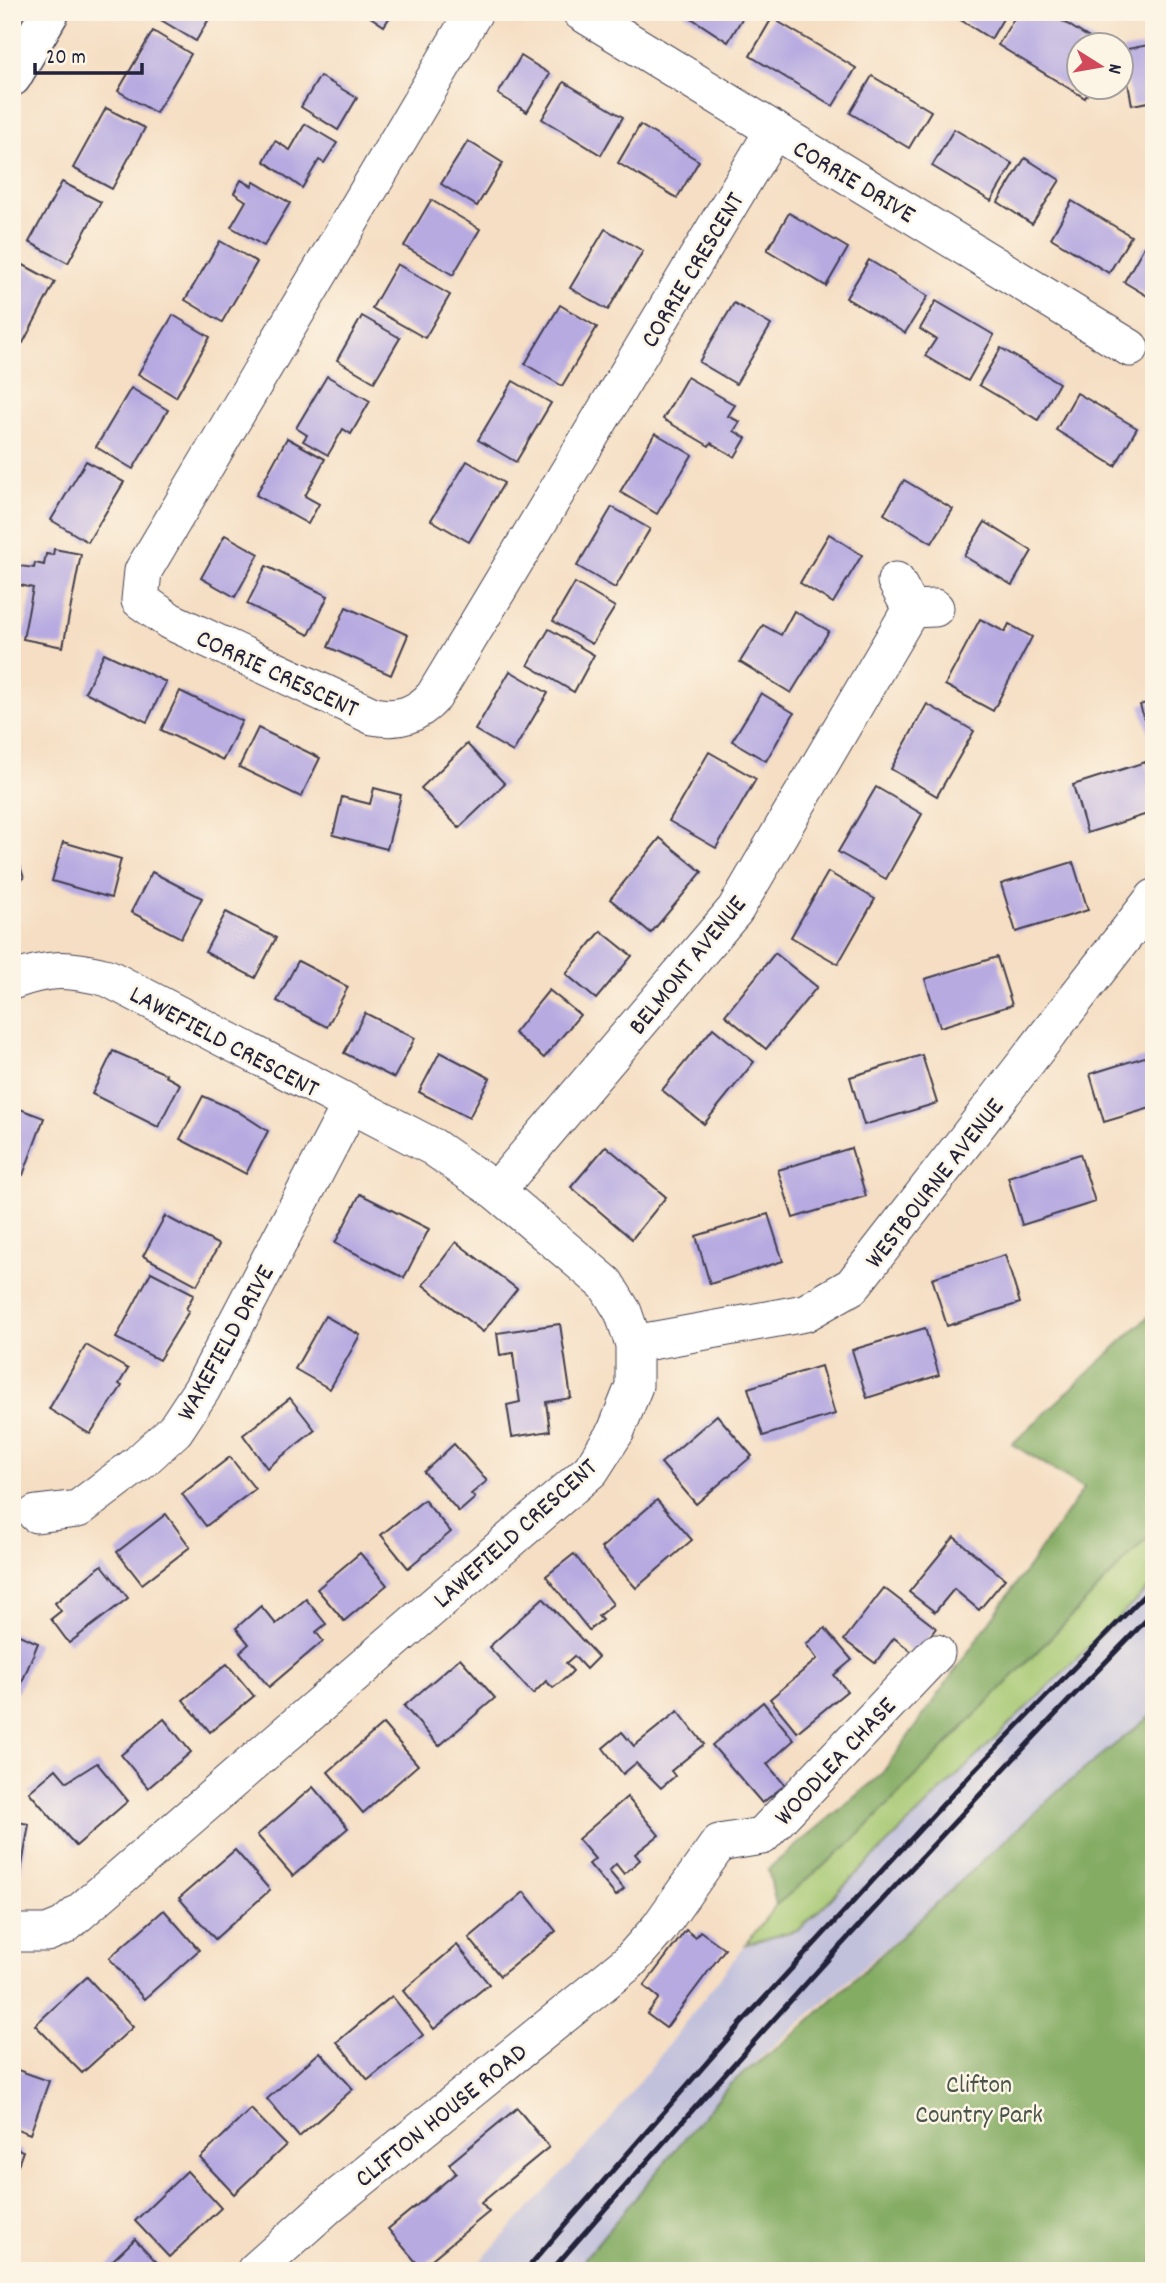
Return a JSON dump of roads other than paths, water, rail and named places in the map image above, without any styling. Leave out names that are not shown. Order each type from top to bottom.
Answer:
[{"type":"main road","points":[[12,77],[50,12]]},
{"type":"street","name":"CORRIE CRESCENT","points":[[474,12],[143,571],[140,600],[170,621],[373,716],[402,717],[420,711],[434,696],[774,131]]},
{"type":"street","name":"CORRIE DRIVE","points":[[593,15],[774,131],[1130,348]]},
{"type":"street","name":"BELMONT AVENUE","points":[[496,1191],[735,910],[915,599]]},
{"type":"street","name":"WESTBOURNE AVENUE","points":[[634,1344],[806,1313],[852,1286],[1154,898]]},
{"type":"street","name":"LAWEFIELD CRESCENT","points":[[12,981],[37,972],[73,969],[108,978],[433,1147],[496,1191],[606,1284],[624,1312],[634,1344],[634,1387],[616,1431],[591,1470],[64,1926],[47,1933],[12,1933]]},
{"type":"street","name":"WAKEFIELD DRIVE","points":[[36,1514],[78,1509],[139,1463],[175,1430],[202,1389],[350,1106]]},
{"type":"street","name":"WOODLEA CHASE","points":[[629,1962],[659,1928],[710,1832],[762,1836],[936,1653]]},
{"type":"street","name":"CLIFTON HOUSE ROAD","points":[[255,2271],[331,2203],[629,1962]]},
{"type":"railway","points":[[525,2271],[745,2019],[972,1773],[1154,1585]]},
{"type":"railway","points":[[551,2271],[848,1937],[1154,1612]]},
{"type":"park label","name":"Clifton Country Park","points":[[979,2098]]}]
